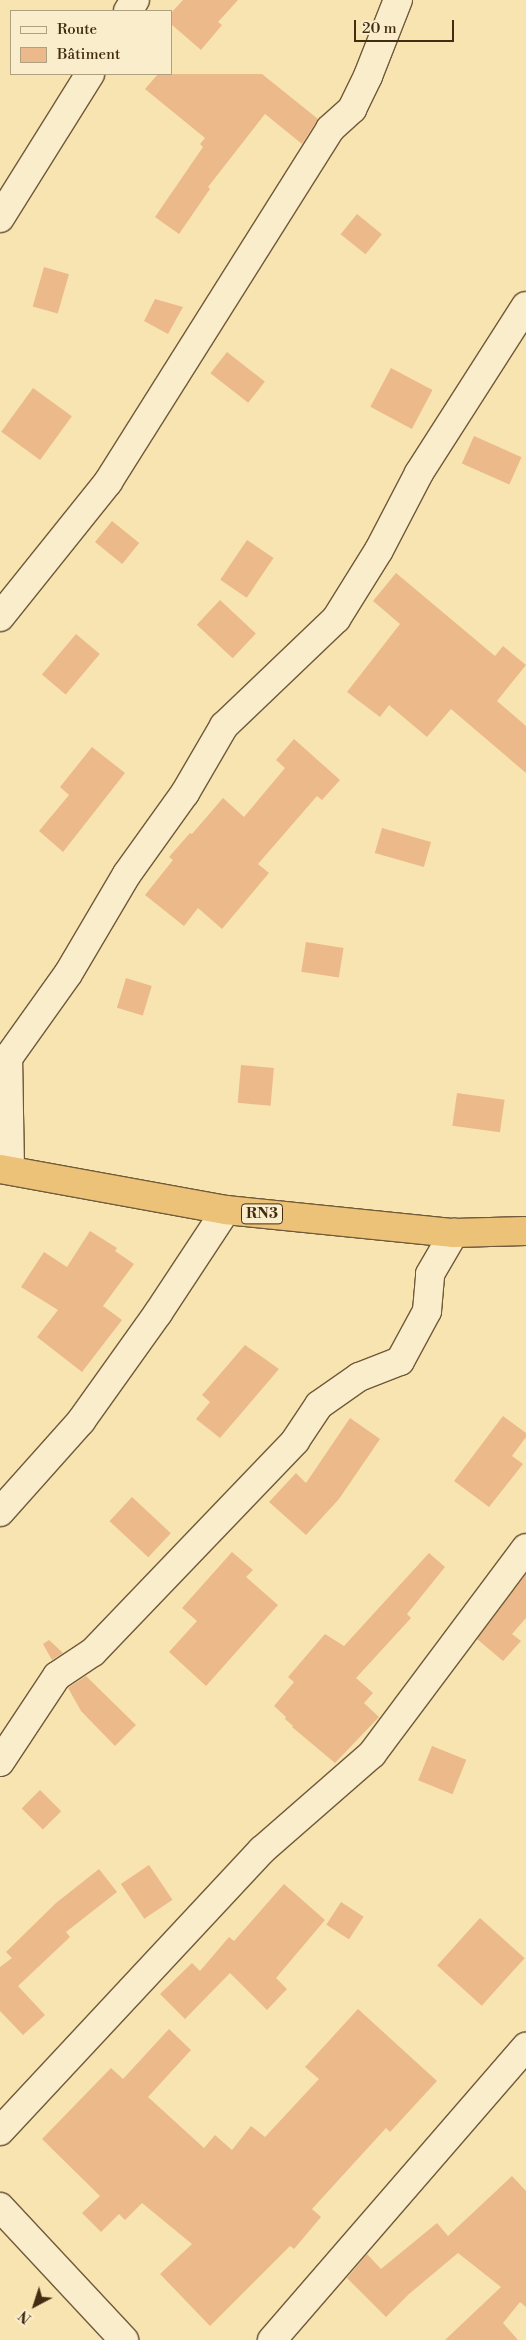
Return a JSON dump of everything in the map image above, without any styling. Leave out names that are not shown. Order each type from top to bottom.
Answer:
[{"type":"highway","name":"RN3","points":[[5,1170],[226,1210],[454,1234],[526,1226]]},
{"type":"street","points":[[0,617],[108,482],[330,129],[352,109],[368,76],[398,0]]},
{"type":"street","points":[[0,218],[89,75]]},
{"type":"street","points":[[5,1170],[8,1058],[68,974],[127,874],[185,793],[224,726],[336,619],[378,550],[419,473],[526,306]]},
{"type":"street","points":[[0,1512],[81,1421],[158,1313],[226,1210]]},
{"type":"street","points":[[0,1762],[57,1676],[93,1652],[295,1441],[319,1405],[359,1377],[400,1361],[427,1312],[430,1274],[454,1234]]},
{"type":"street","points":[[0,2131],[262,1850],[372,1754],[526,1548]]},
{"type":"street","points":[[272,2340],[526,2047]]},
{"type":"street","points":[[0,2207],[124,2340]]},
{"type":"building","points":[[183,0],[238,0],[218,22],[222,25],[201,50],[172,25],[172,12]]},
{"type":"building","points":[[262,74],[318,119],[302,144],[265,114],[208,187],[210,189],[179,234],[155,217],[203,147],[200,144],[205,138],[145,89],[157,75]]},
{"type":"building","points":[[357,214],[382,234],[366,254],[341,234]]},
{"type":"building","points":[[44,267],[69,274],[58,314],[33,306]]},
{"type":"building","points":[[155,299],[183,307],[168,334],[144,321]]},
{"type":"building","points":[[227,352],[265,382],[248,403],[210,373]]},
{"type":"building","points":[[391,368],[432,390],[412,429],[370,407]]},
{"type":"building","points":[[33,388],[72,416],[40,460],[1,432]]},
{"type":"building","points":[[474,436],[522,457],[509,485],[462,463]]},
{"type":"building","points":[[112,521],[139,543],[122,564],[95,542]]},
{"type":"building","points":[[247,540],[274,558],[247,598],[220,580]]},
{"type":"building","points":[[396,573],[495,656],[503,646],[526,665],[497,701],[526,726],[526,773],[451,709],[427,737],[389,705],[380,717],[347,692],[400,624],[373,601]]},
{"type":"building","points":[[220,600],[256,633],[233,658],[197,625]]},
{"type":"building","points":[[76,634],[100,654],[66,695],[42,675]]},
{"type":"building","points":[[294,739],[340,780],[322,800],[317,796],[258,864],[269,873],[222,929],[198,908],[184,926],[145,895],[173,860],[169,857],[223,798],[244,817],[285,768],[276,760]]},
{"type":"building","points":[[92,747],[125,773],[63,852],[39,831],[69,795],[60,787]]},
{"type":"building","points":[[382,828],[431,842],[424,867],[375,853]]},
{"type":"building","points":[[306,942],[344,948],[339,978],[301,972]]},
{"type":"building","points":[[126,978],[152,986],[143,1016],[117,1008]]},
{"type":"building","points":[[241,1065],[274,1068],[271,1106],[238,1103]]},
{"type":"building","points":[[457,1093],[505,1100],[500,1132],[452,1126]]},
{"type":"building","points":[[90,1231],[117,1248],[115,1251],[134,1264],[103,1306],[122,1320],[82,1372],[37,1337],[58,1310],[21,1287],[44,1252],[67,1267]]},
{"type":"building","points":[[245,1345],[279,1369],[220,1438],[196,1419],[210,1402],[202,1395]]},
{"type":"building","points":[[503,1416],[526,1433],[526,1437],[512,1456],[523,1464],[489,1507],[454,1481]]},
{"type":"building","points":[[350,1418],[380,1439],[339,1499],[306,1535],[269,1502],[296,1473],[306,1483]]},
{"type":"building","points":[[132,1497],[171,1533],[148,1557],[109,1521]]},
{"type":"building","points":[[232,1552],[253,1570],[246,1577],[278,1605],[206,1686],[169,1652],[197,1621],[182,1608]]},
{"type":"building","points":[[429,1553],[445,1567],[407,1614],[411,1618],[356,1678],[373,1693],[364,1703],[379,1717],[335,1763],[292,1727],[285,1719],[286,1717],[274,1706],[294,1682],[288,1677],[325,1634],[344,1646]]},
{"type":"building","points":[[526,1574],[526,1618],[512,1634],[521,1641],[503,1661],[477,1639]]},
{"type":"building","points":[[49,1640],[63,1653],[52,1660],[43,1644]]},
{"type":"building","points":[[86,1676],[136,1725],[115,1746],[81,1711],[68,1688]]},
{"type":"building","points":[[432,1746],[466,1760],[452,1794],[418,1780]]},
{"type":"building","points":[[40,1790],[61,1811],[43,1830],[22,1808]]},
{"type":"building","points":[[149,1865],[172,1900],[144,1919],[121,1884]]},
{"type":"building","points":[[99,1869],[117,1892],[66,1932],[70,1937],[18,1986],[45,2015],[23,2035],[0,2011],[0,1967],[12,1958],[6,1952],[56,1903]]},
{"type":"building","points":[[284,1884],[325,1920],[276,1978],[287,1989],[267,2010],[230,1973],[185,2019],[160,1994],[192,1963],[200,1971],[229,1937],[234,1941]]},
{"type":"building","points":[[341,1902],[364,1917],[349,1939],[326,1925]]},
{"type":"building","points":[[480,1918],[525,1958],[482,2006],[437,1966]]},
{"type":"building","points":[[358,2009],[437,2081],[390,2132],[386,2128],[312,2209],[321,2217],[294,2249],[290,2246],[210,2326],[160,2274],[192,2244],[142,2203],[125,2220],[119,2214],[101,2232],[82,2213],[100,2196],[42,2139],[111,2068],[123,2079],[169,2029],[191,2050],[148,2097],[204,2148],[215,2135],[232,2150],[251,2126],[265,2137],[319,2079],[305,2067]]},
{"type":"building","points":[[512,2176],[526,2191],[526,2307],[520,2302],[503,2323],[518,2340],[445,2340],[501,2287],[458,2253],[409,2294],[386,2317],[347,2278],[367,2254],[381,2269],[437,2223],[448,2236]]}]
